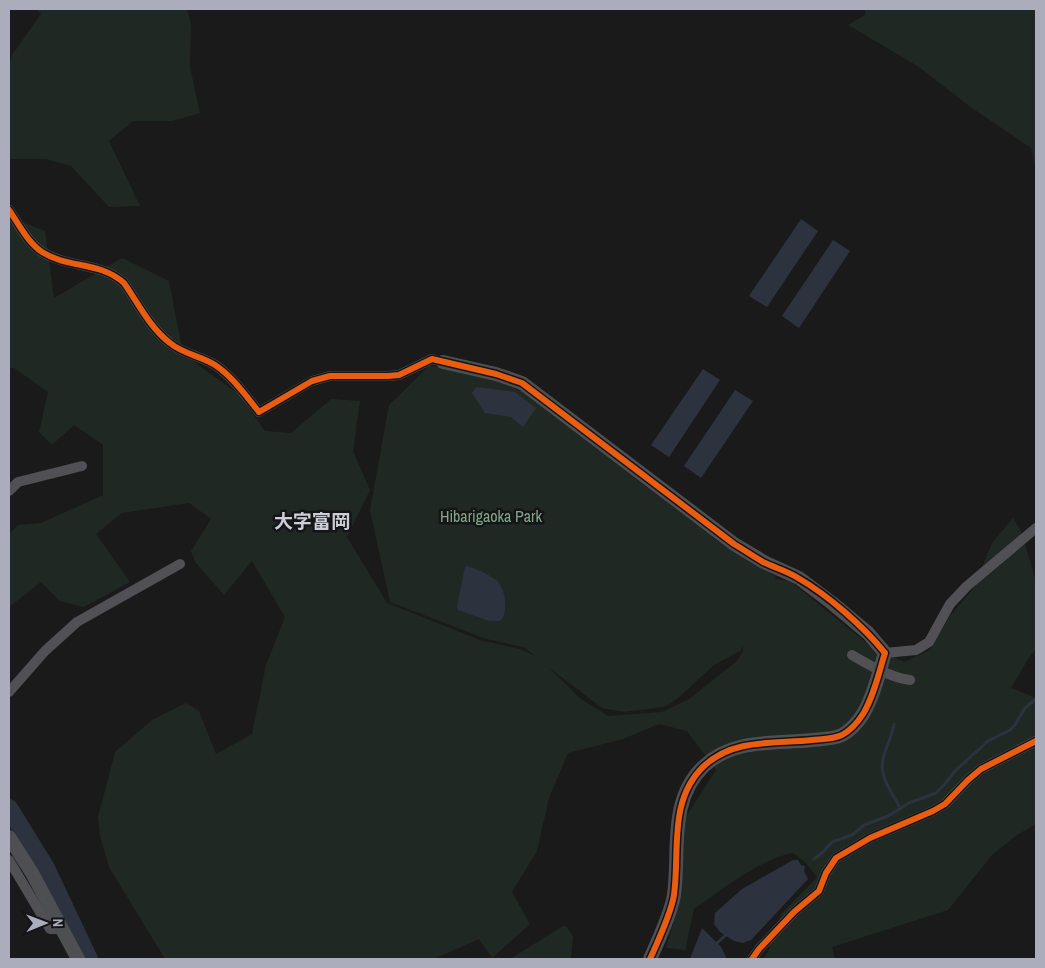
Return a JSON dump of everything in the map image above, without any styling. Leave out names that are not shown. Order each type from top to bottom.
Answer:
[{"type":"street","points":[[9,210],[35,246],[43,253],[69,264],[101,269],[117,277],[124,283],[159,334],[178,349],[206,360],[220,369],[259,412],[312,381],[330,376],[399,375],[432,359],[496,374],[522,383],[734,544],[764,562],[799,578],[868,633],[885,653]]},
{"type":"street","points":[[9,491],[18,482],[82,466]]},
{"type":"street","points":[[885,653],[916,650],[929,642],[950,604],[967,586],[1036,528]]},
{"type":"street","points":[[9,692],[45,651],[77,622],[180,564]]},
{"type":"street","points":[[650,959],[673,898],[677,869],[677,825],[680,809],[687,789],[696,776],[705,766],[735,748],[752,744],[826,739],[841,735],[852,727],[864,713],[885,653]]},
{"type":"street","points":[[852,655],[902,679],[910,680]]},
{"type":"street","points":[[752,959],[794,912],[819,891],[826,873],[836,858],[870,838],[945,804],[981,769],[1036,741]]},
{"type":"street","points":[[9,837],[32,872],[78,959]]},
{"type":"street","points":[[9,860],[50,929],[61,929]]},
{"type":"green space","points":[[37,9],[187,9],[191,25],[190,67],[200,113],[172,121],[133,121],[109,141],[140,206],[109,207],[71,166],[46,159],[9,159],[9,65],[12,55],[41,14]]},
{"type":"green space","points":[[865,9],[1036,9],[1036,168],[1031,148],[969,106],[919,67],[848,25],[865,15]]},
{"type":"green space","name":"Hibarigaoka Park","points":[[9,217],[45,231],[54,298],[122,258],[169,281],[183,354],[240,395],[265,431],[291,433],[331,399],[360,401],[353,451],[370,490],[347,537],[387,603],[483,641],[520,649],[535,656],[524,647],[486,639],[390,602],[370,510],[389,405],[429,366],[453,369],[476,375],[521,391],[727,548],[776,576],[775,579],[790,581],[869,645],[904,662],[930,650],[950,616],[973,589],[992,543],[1013,518],[1021,531],[1036,581],[1036,649],[1011,688],[1036,698],[1036,824],[1017,835],[992,855],[948,910],[832,947],[835,959],[763,959],[768,952],[781,914],[817,877],[804,861],[793,853],[780,856],[755,868],[694,909],[685,950],[666,948],[681,895],[685,818],[716,770],[687,731],[659,724],[623,739],[568,753],[549,798],[537,851],[512,892],[530,924],[492,958],[479,939],[434,959],[165,959],[109,867],[100,836],[98,817],[115,752],[152,720],[186,703],[199,711],[216,754],[252,734],[266,665],[285,617],[252,561],[224,595],[195,562],[191,551],[211,519],[189,503],[122,513],[96,534],[130,582],[84,607],[60,601],[41,582],[9,607],[9,534],[18,525],[41,523],[103,495],[103,445],[74,425],[52,445],[39,432],[48,392],[14,368],[9,368]],"holes":[[[743,646],[743,651],[737,661],[689,699],[662,712],[608,716],[581,699],[548,667],[602,708],[624,712],[664,707],[677,699],[714,665],[740,651]]]},
{"type":"green space","points":[[563,926],[566,926],[573,936],[571,959],[510,959]]},
{"type":"shaded area","points":[[801,219],[818,231],[767,307],[749,296]]},
{"type":"shaded area","points":[[833,240],[850,251],[799,328],[782,316]]},
{"type":"shaded area","points":[[703,369],[720,380],[669,457],[651,445]]},
{"type":"shaded area","points":[[476,387],[515,392],[536,408],[523,427],[511,417],[485,413],[472,393]]},
{"type":"shaded area","points":[[735,390],[753,401],[701,478],[684,466]]},
{"type":"shaded area","points":[[467,566],[496,580],[502,589],[505,600],[505,612],[500,621],[489,621],[458,610],[465,567]]},
{"type":"shaded area","points":[[793,860],[798,860],[801,865],[805,866],[804,871],[808,879],[751,940],[743,943],[734,941],[720,932],[714,924],[715,913],[742,889]]},
{"type":"shaded area","points":[[702,928],[721,947],[727,959],[690,959]]},
{"type":"waterway","points":[[814,859],[832,842],[852,835],[864,825],[888,816],[909,803],[936,793],[955,771],[988,741],[1010,730],[1025,708],[1036,699]]},
{"type":"waterway","points":[[894,724],[882,767],[886,782],[900,808]]},
{"type":"waterway","points":[[9,808],[46,868],[89,959]]},
{"type":"waterway","points":[[715,945],[727,934]]},
{"type":"cycle path","points":[[9,210],[28,238],[42,252],[63,261],[104,271],[124,283],[150,323],[163,337],[175,347],[215,365],[227,375],[259,412],[312,381],[330,376],[399,375],[432,359],[496,374],[522,383],[734,544],[763,562],[794,576],[821,593],[856,622],[885,653],[876,684],[863,714],[857,723],[842,735],[832,738],[755,744],[728,751],[704,766],[693,780],[685,794],[680,810],[674,895],[664,927],[650,959]]},
{"type":"cycle path","points":[[752,959],[794,912],[819,891],[826,873],[836,858],[870,838],[945,804],[981,769],[1036,741]]},
{"type":"district","name":"大字富岡","points":[[312,521]]}]
